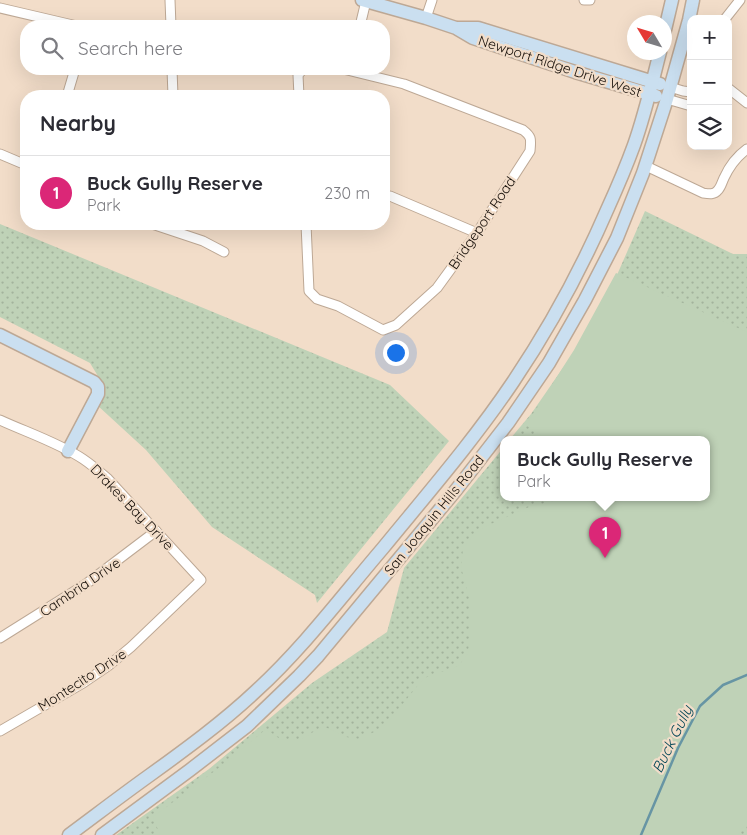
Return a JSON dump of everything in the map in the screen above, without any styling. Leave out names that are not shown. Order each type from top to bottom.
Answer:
[{"type":"main road","name":"Newport Ridge Drive West","points":[[364,0],[456,28],[473,38],[668,93]]},
{"type":"main road","points":[[668,15],[672,0]]},
{"type":"main road","name":"San Joaquin Hills Road","points":[[102,835],[247,726],[299,676],[456,490],[508,423],[549,362],[585,300],[617,238],[646,166],[689,20],[693,0]]},
{"type":"main road","name":"San Joaquin Hills Road","points":[[69,835],[204,736],[256,691],[298,648],[439,480],[483,424],[513,382],[567,294],[599,229],[634,145],[658,60]]},
{"type":"main road","points":[[0,335],[94,382],[98,387],[98,394],[68,451]]},
{"type":"street","points":[[170,0],[171,20]]},
{"type":"street","points":[[361,20],[364,0]]},
{"type":"street","points":[[426,18],[432,0]]},
{"type":"street","points":[[584,0],[590,0]]},
{"type":"street","points":[[728,15],[740,0]]},
{"type":"street","points":[[0,8],[51,20]]},
{"type":"street","points":[[69,90],[73,75]]},
{"type":"street","points":[[172,75],[173,90]]},
{"type":"street","points":[[298,75],[299,90]]},
{"type":"street","name":"Bridgeport Road","points":[[306,230],[309,291],[316,299],[338,306],[383,330],[396,325],[437,288],[477,233],[530,150],[531,139],[528,134],[514,126],[404,84],[369,75]]},
{"type":"street","points":[[732,91],[747,103]]},
{"type":"street","points":[[668,93],[687,92]]},
{"type":"street","points":[[668,93],[689,105]]},
{"type":"street","points":[[646,166],[703,193],[709,194],[718,190],[735,159],[747,149]]},
{"type":"street","points":[[0,154],[20,162]]},
{"type":"street","points":[[390,196],[477,233]]},
{"type":"street","points":[[170,230],[203,241],[224,252]]},
{"type":"street","name":"Drakes Bay Drive","points":[[0,420],[68,451],[108,479],[201,580]]},
{"type":"street","name":"Cambria Drive","points":[[0,638],[86,584],[156,531]]},
{"type":"street","name":"Montecito Drive","points":[[0,731],[108,666],[131,647],[201,580]]},
{"type":"green space","points":[[645,211],[733,254],[747,254],[747,835],[116,835],[209,769],[312,683],[387,632],[404,568],[500,452],[500,501],[710,501],[710,436],[513,436],[531,414],[599,316]]},
{"type":"green space","points":[[0,224],[390,385],[449,441],[317,603],[315,595],[212,527],[146,450],[97,405],[104,386],[90,363],[0,317]]},
{"type":"green space","points":[[616,273],[747,332],[747,821],[738,835],[160,835],[153,817],[224,764],[266,729],[280,739],[300,740],[323,726],[346,737],[360,739],[384,727],[423,679],[433,674],[453,669],[460,664],[468,653],[469,644],[469,598],[461,567],[463,549],[474,534],[484,527],[529,507],[553,501],[710,501],[710,436],[542,436],[526,425],[574,350]]},
{"type":"waterway","name":"Buck Gully","points":[[641,835],[678,748],[700,706],[723,685],[747,675]]},
{"type":"place","name":"Buck Gully Reserve","points":[[605,558]]}]
